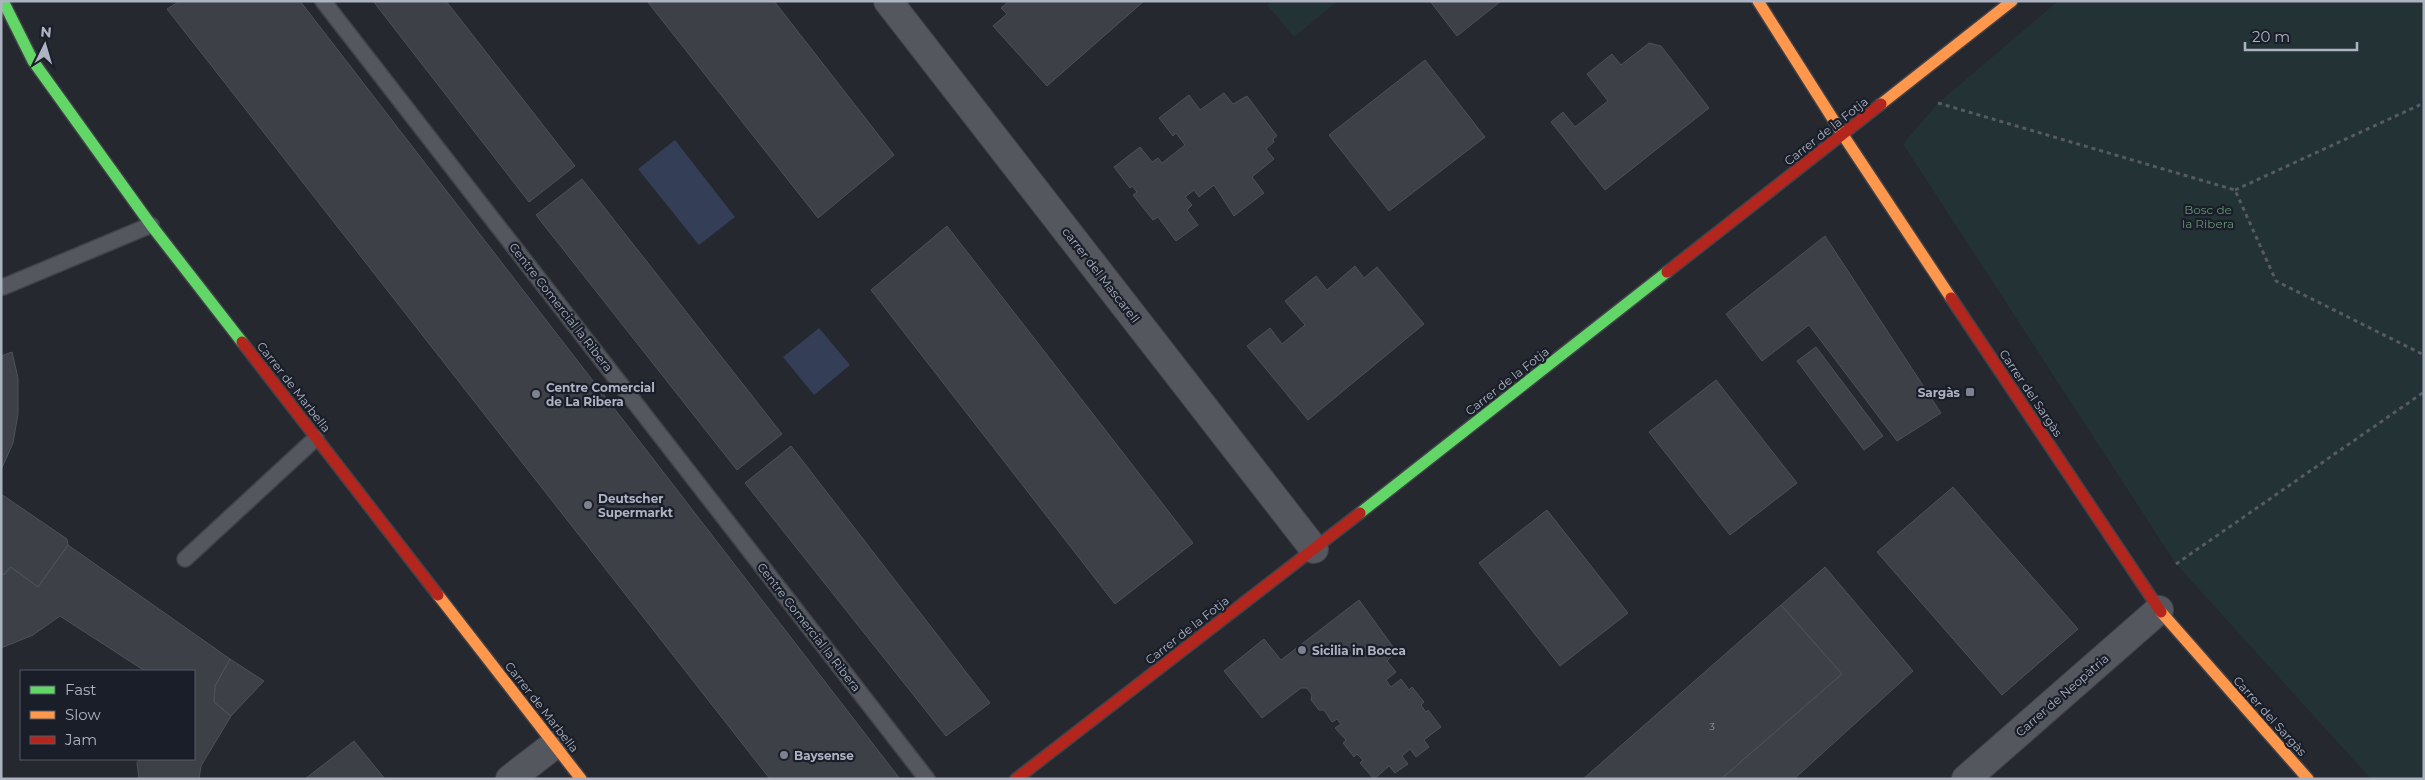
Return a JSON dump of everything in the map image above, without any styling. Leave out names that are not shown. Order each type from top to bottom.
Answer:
[{"type":"street","name":"Carrer de Marbella","points":[[3,1],[33,61],[151,225],[581,779]]},
{"type":"street","name":"carrer del Mascarell","points":[[888,1],[1314,550]]},
{"type":"street","name":"Carrer del Sargàs","points":[[1758,1],[1843,136],[2159,610],[2308,779]]},
{"type":"street","name":"Carrer de la Fotja","points":[[1016,779],[1314,550],[1843,136],[2012,1]]},
{"type":"street","name":"Carrer de Neopàtria","points":[[1966,779],[2159,610]]},
{"type":"street","points":[[510,779],[554,745]]},
{"type":"lane","name":"Centre Comercial la Ribera","points":[[323,1],[927,779]]},
{"type":"lane","points":[[3,287],[151,225]]},
{"type":"lane","points":[[185,559],[316,438]]},
{"type":"path","points":[[1938,103],[2234,190],[2424,103]]},
{"type":"path","points":[[2234,190],[2276,281],[2424,355]]},
{"type":"path","points":[[2176,564],[2424,392]]},
{"type":"green space","points":[[1272,1],[1338,1],[1294,37],[1267,5]]},
{"type":"green space","name":"Bosc de la Ribera","points":[[2058,1],[2424,1],[2424,779],[2371,779],[2176,564],[1903,144],[1938,103]]},
{"type":"water","points":[[675,140],[735,217],[699,245],[638,169]]},
{"type":"water","points":[[819,328],[850,365],[814,395],[783,357]]},
{"type":"building","name":"Centre Comercial de La Ribera","points":[[180,1],[300,1],[900,779],[770,779],[167,9]]},
{"type":"building","points":[[373,1],[446,1],[575,166],[529,202]]},
{"type":"building","points":[[647,1],[774,1],[894,155],[818,218]]},
{"type":"building","points":[[1009,1],[1144,1],[1047,86],[993,26],[1007,14],[1001,8]]},
{"type":"building","points":[[1430,1],[1501,1],[1457,36]]},
{"type":"building","points":[[1649,43],[1661,46],[1709,108],[1605,190],[1551,122],[1563,112],[1575,127],[1608,101],[1587,74],[1612,54],[1621,65]]},
{"type":"building","points":[[1425,60],[1485,137],[1389,211],[1329,135]]},
{"type":"building","points":[[1224,93],[1233,104],[1247,96],[1277,136],[1273,139],[1274,142],[1266,149],[1274,159],[1252,177],[1264,193],[1234,216],[1214,185],[1199,197],[1194,190],[1185,197],[1192,205],[1187,210],[1198,225],[1176,241],[1158,217],[1153,220],[1133,195],[1137,192],[1132,186],[1130,188],[1114,167],[1140,147],[1152,162],[1158,158],[1162,163],[1185,145],[1176,133],[1173,136],[1159,118],[1189,95],[1200,110]]},
{"type":"building","points":[[582,179],[782,434],[737,470],[536,215]]},
{"type":"building","points":[[947,226],[1193,543],[1115,604],[871,290]]},
{"type":"building","points":[[1825,236],[1941,413],[1897,441],[1809,325],[1762,361],[1726,314]]},
{"type":"building","points":[[1355,266],[1364,278],[1377,267],[1424,324],[1308,420],[1247,346],[1270,328],[1282,344],[1305,325],[1285,301],[1316,276],[1327,290]]},
{"type":"building","points":[[1816,347],[1883,436],[1864,450],[1797,361]]},
{"type":"building","points":[[12,352],[18,378],[18,414],[13,443],[1,470],[1,356]]},
{"type":"building","points":[[1716,380],[1797,483],[1730,535],[1649,432]]},
{"type":"building","points":[[791,446],[990,703],[946,736],[745,483]]},
{"type":"building","points":[[1953,487],[2078,629],[2002,695],[1877,552]]},
{"type":"building","points":[[1,494],[67,539],[68,545],[38,587],[11,567],[4,575],[1,571]]},
{"type":"building","points":[[1547,510],[1628,613],[1560,666],[1479,563]]},
{"type":"building","points":[[68,545],[230,659],[215,686],[214,702],[231,716],[201,766],[199,779],[139,779],[137,763],[138,760],[195,760],[195,670],[143,670],[60,616],[33,635],[1,648],[1,576],[11,567],[38,587]]},
{"type":"building","points":[[1825,567],[1913,671],[1794,779],[1721,779],[1842,674],[1781,605]]},
{"type":"building","points":[[1359,600],[1396,651],[1387,661],[1396,672],[1386,680],[1391,687],[1401,679],[1409,690],[1412,687],[1424,702],[1421,705],[1426,712],[1428,710],[1441,727],[1424,740],[1429,747],[1416,757],[1410,749],[1402,756],[1408,764],[1395,773],[1389,766],[1374,779],[1360,763],[1363,760],[1357,754],[1354,757],[1343,743],[1346,740],[1335,728],[1341,724],[1337,719],[1332,722],[1324,710],[1319,710],[1311,700],[1312,695],[1307,688],[1301,688],[1262,718],[1224,671],[1264,639],[1281,660]]},
{"type":"building","points":[[1781,605],[1842,674],[1721,779],[1583,779]]},
{"type":"building","points":[[230,659],[264,681],[231,716],[214,702],[215,686]]},
{"type":"building","points":[[354,741],[385,779],[305,779]]},
{"type":"traffic: fast","points":[[3,1],[33,61],[151,225],[242,342]]},
{"type":"traffic: fast","points":[[1360,513],[1667,272]]},
{"type":"traffic: slow","points":[[1758,1],[1843,135],[1951,298]]},
{"type":"traffic: slow","points":[[1881,104],[2012,1]]},
{"type":"traffic: slow","points":[[438,595],[581,779]]},
{"type":"traffic: slow","points":[[2161,612],[2308,779]]},
{"type":"traffic: jam","points":[[1667,272],[1881,104]]},
{"type":"traffic: jam","points":[[1951,298],[2161,612]]},
{"type":"traffic: jam","points":[[242,342],[438,595]]},
{"type":"traffic: jam","points":[[1016,779],[1360,513]]},
{"type":"place","name":"Sargàs","points":[[1970,392]]},
{"type":"place","name":"Centre Comercial de La Ribera","points":[[536,394]]},
{"type":"place","name":"Deutscher Supermarkt","points":[[588,505]]},
{"type":"place","name":"Sicilia in Bocca","points":[[1302,650]]},
{"type":"place","name":"Baysense","points":[[784,755]]}]
